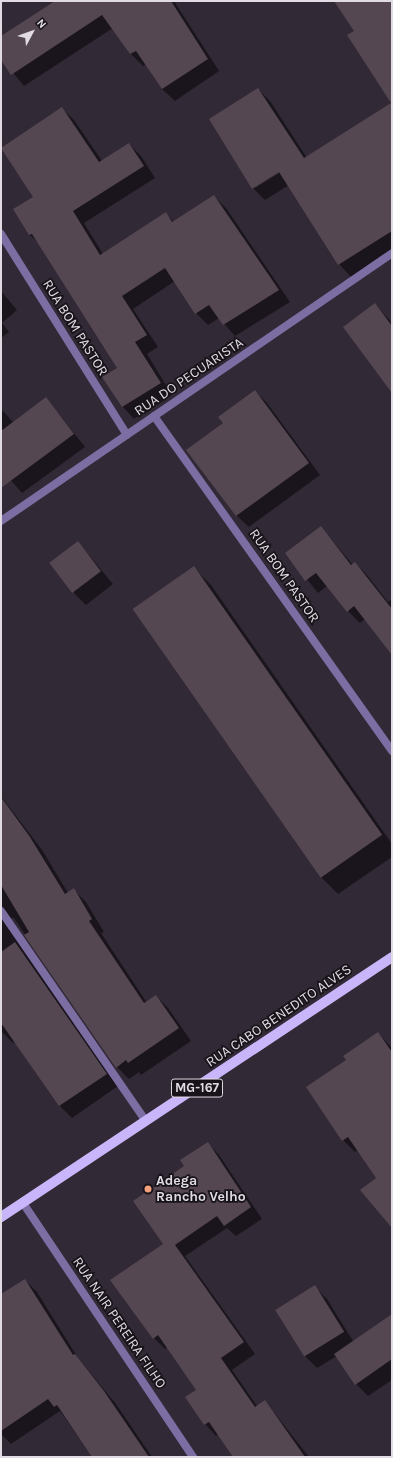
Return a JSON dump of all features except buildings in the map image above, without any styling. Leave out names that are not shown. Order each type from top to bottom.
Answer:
[{"type":"main road","name":"RUA CABO BENEDITO ALVES","points":[[1,1218],[392,957]]},
{"type":"street","name":"RUA BOM PASTOR","points":[[1,234],[127,435]]},
{"type":"street","name":"RUA DO PECUARISTA","points":[[1,522],[392,253]]},
{"type":"street","name":"RUA BOM PASTOR","points":[[154,416],[392,751]]},
{"type":"street","points":[[1,911],[146,1121]]},
{"type":"street","name":"RUA NAIR PEREIRA FILHO","points":[[23,1203],[193,1457]]},
{"type":"place","name":"Adega Rancho Velho","points":[[148,1189]]}]
